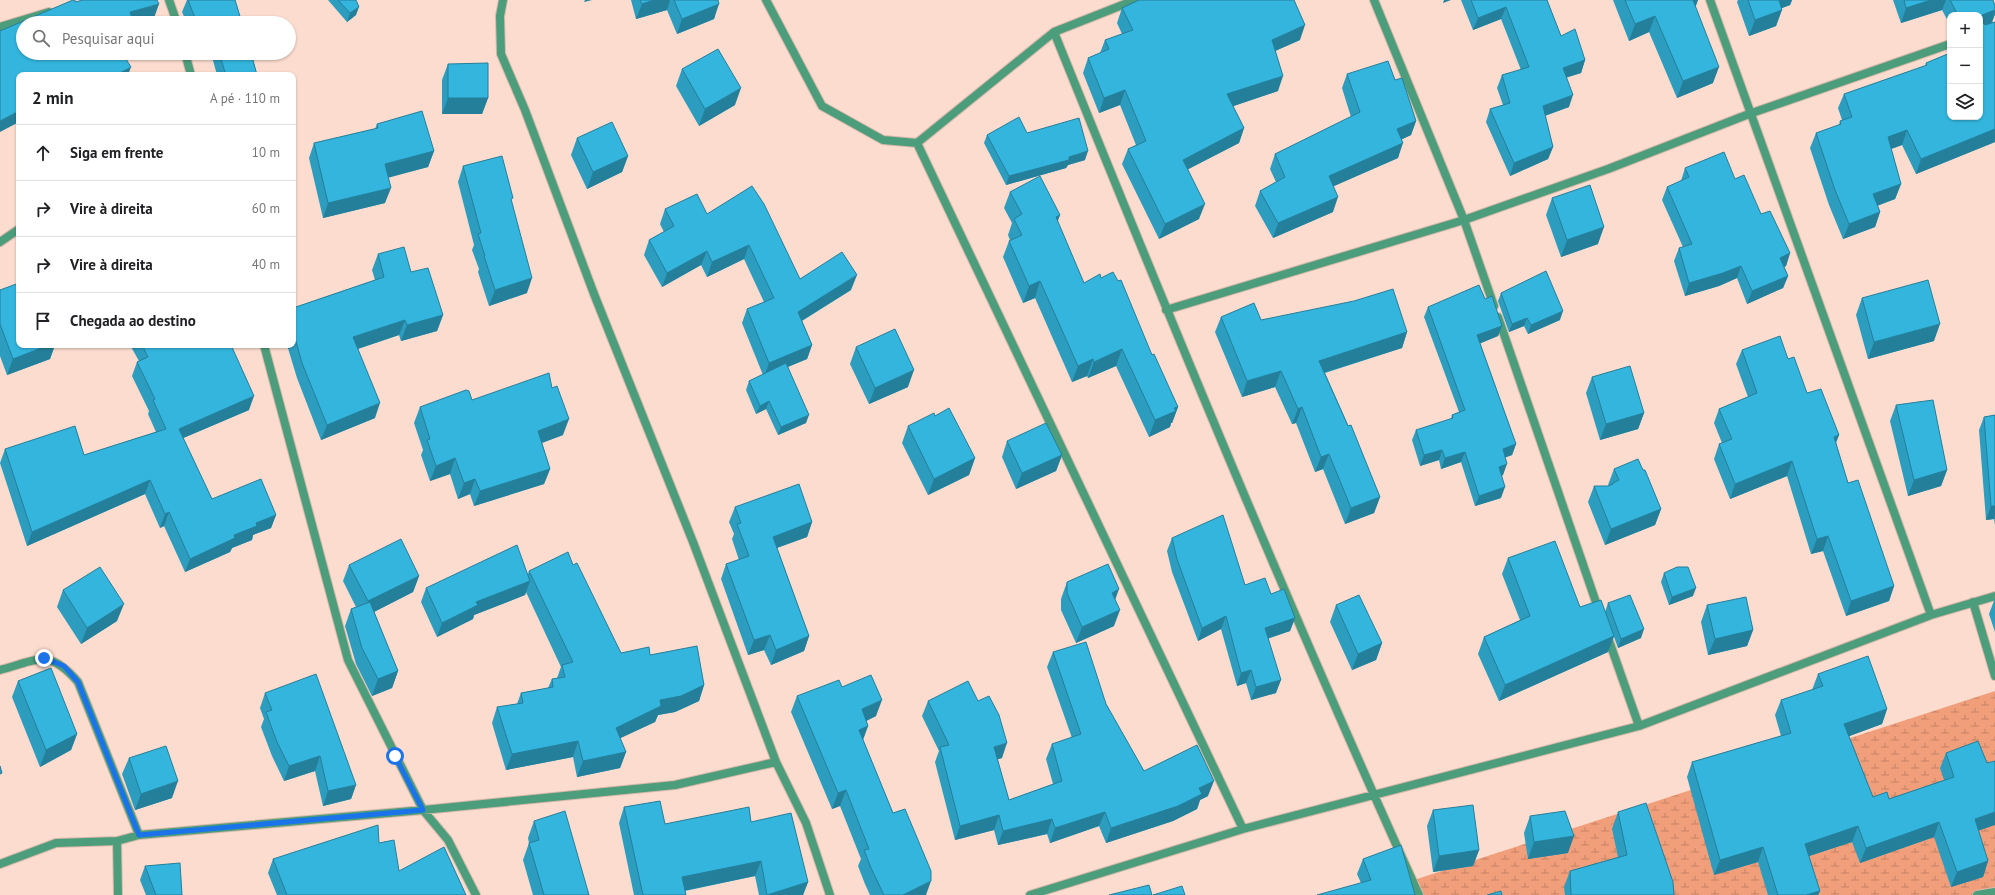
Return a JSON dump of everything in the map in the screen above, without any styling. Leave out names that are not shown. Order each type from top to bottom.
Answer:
[{"type":"street","points":[[169,0],[175,16]]},
{"type":"street","points":[[503,0],[500,16],[501,54],[526,110],[594,294],[693,542],[776,762],[806,823],[830,895]]},
{"type":"street","points":[[766,0],[822,106],[883,140],[917,143],[1054,32],[1135,0]]},
{"type":"street","points":[[1374,0],[1464,220],[1639,726]]},
{"type":"street","points":[[1710,0],[1749,114],[1931,615]]},
{"type":"street","points":[[34,16],[56,9]]},
{"type":"street","points":[[0,27],[16,22]]},
{"type":"street","points":[[1054,32],[1166,310],[1374,795],[1419,895]]},
{"type":"street","points":[[1166,310],[1464,220],[1608,169],[1749,114],[1947,45]]},
{"type":"street","points":[[187,60],[190,72]]},
{"type":"street","points":[[917,143],[1243,829]]},
{"type":"street","points":[[0,242],[16,230]]},
{"type":"street","points":[[265,348],[348,660],[423,810],[448,840],[476,895]]},
{"type":"street","points":[[1030,895],[1243,829],[1639,726],[1931,615],[1995,596]]},
{"type":"street","points":[[1973,602],[1995,676]]},
{"type":"street","points":[[0,670],[44,658],[64,666],[69,671],[78,682],[139,835]]},
{"type":"street","points":[[0,864],[56,843],[117,841],[139,835],[423,810],[675,785],[776,762]]},
{"type":"street","points":[[117,841],[118,895]]},
{"type":"street","points":[[1977,895],[1995,892]]},
{"type":"green space","points":[[1995,691],[1995,895],[1368,895]]},
{"type":"building","points":[[73,0],[75,0],[75,2],[83,0],[157,0],[159,4],[130,12],[131,16],[35,16]]},
{"type":"building","points":[[188,0],[235,0],[240,16],[194,16]]},
{"type":"building","points":[[338,0],[356,0],[359,7],[350,13]]},
{"type":"building","points":[[640,0],[654,0],[642,4]]},
{"type":"building","points":[[674,0],[718,0],[719,4],[682,19]]},
{"type":"building","points":[[1139,0],[1294,0],[1305,25],[1272,40],[1283,76],[1227,94],[1244,128],[1183,160],[1205,204],[1165,224],[1128,149],[1146,141],[1125,90],[1104,98],[1088,58],[1109,49],[1105,40],[1133,30],[1122,8]]},
{"type":"building","points":[[1471,0],[1547,0],[1561,36],[1575,29],[1585,60],[1563,68],[1573,95],[1543,106],[1553,147],[1514,163],[1490,109],[1510,103],[1502,75],[1529,67],[1506,7],[1478,18]]},
{"type":"building","points":[[1625,0],[1693,0],[1719,67],[1683,81],[1655,16],[1635,24]]},
{"type":"building","points":[[1748,0],[1779,0],[1782,10],[1755,20]]},
{"type":"building","points":[[1904,0],[1931,0],[1906,8]]},
{"type":"building","points":[[1950,0],[1993,0],[1995,6],[1995,10],[1983,15],[1983,12],[1956,12]]},
{"type":"building","points":[[1995,22],[1995,129],[1921,159],[1907,130],[1888,137],[1901,184],[1873,194],[1880,212],[1849,224],[1835,190],[1816,133],[1841,124],[1840,121],[1852,117],[1844,94],[1927,65],[1926,63],[1947,54],[1947,120],[1983,120],[1983,23],[1985,25]]},
{"type":"building","points":[[16,24],[16,60],[126,60],[131,67],[122,72],[16,72],[16,113],[0,121],[0,31]]},
{"type":"building","points":[[718,49],[741,88],[705,109],[682,69]]},
{"type":"building","points":[[221,60],[253,60],[256,72],[225,72]]},
{"type":"building","points":[[1388,61],[1395,80],[1402,78],[1416,121],[1397,129],[1403,143],[1329,176],[1338,197],[1278,223],[1260,191],[1285,177],[1275,154],[1360,112],[1347,74]]},
{"type":"building","points":[[488,63],[488,98],[448,98],[448,64]]},
{"type":"building","points":[[422,111],[434,151],[385,164],[391,188],[328,203],[314,143],[378,128],[377,124]]},
{"type":"building","points":[[1019,117],[1027,133],[1079,118],[1088,151],[1069,157],[1069,160],[1009,176],[987,135]]},
{"type":"building","points":[[612,122],[628,156],[593,172],[577,138]]},
{"type":"building","points":[[1724,152],[1735,179],[1744,175],[1761,214],[1770,211],[1790,253],[1780,258],[1788,276],[1752,291],[1741,266],[1689,283],[1679,248],[1692,244],[1667,187],[1689,177],[1685,168]]},
{"type":"building","points":[[502,156],[513,198],[511,199],[532,278],[495,290],[478,234],[481,233],[463,166]]},
{"type":"building","points":[[1040,176],[1060,215],[1056,217],[1084,283],[1100,274],[1101,278],[1113,272],[1118,281],[1121,280],[1152,355],[1154,354],[1178,407],[1174,408],[1176,411],[1155,420],[1122,349],[1094,362],[1093,359],[1078,366],[1040,281],[1029,286],[1009,241],[1022,235],[1014,219],[1022,214],[1010,192]]},
{"type":"building","points":[[1590,185],[1604,227],[1567,240],[1552,198]]},
{"type":"building","points":[[752,186],[764,204],[800,279],[842,252],[857,275],[798,312],[812,345],[769,363],[747,309],[774,298],[749,245],[712,262],[707,251],[667,273],[649,240],[674,226],[665,209],[697,194],[707,214]]},
{"type":"building","points":[[404,247],[411,272],[428,268],[443,315],[407,325],[405,320],[353,337],[380,403],[327,425],[302,363],[296,342],[296,307],[384,277],[378,254]]},
{"type":"building","points":[[1546,271],[1563,311],[1531,325],[1527,318],[1512,324],[1501,293]]},
{"type":"building","points":[[1928,280],[1940,324],[1874,342],[1862,298]]},
{"type":"building","points":[[16,284],[16,348],[41,348],[13,359],[0,324],[0,290]]},
{"type":"building","points":[[1479,285],[1485,299],[1492,296],[1502,326],[1477,335],[1516,444],[1503,449],[1507,464],[1499,467],[1505,487],[1479,496],[1465,452],[1445,458],[1442,450],[1424,455],[1416,430],[1453,418],[1452,415],[1465,410],[1428,307]]},
{"type":"building","points":[[1393,289],[1407,332],[1319,361],[1348,426],[1351,425],[1380,497],[1351,508],[1329,454],[1321,457],[1302,407],[1298,409],[1281,371],[1247,381],[1221,317],[1254,303],[1261,320],[1354,301]]},
{"type":"building","points":[[895,329],[914,370],[875,388],[856,347]]},
{"type":"building","points":[[1780,336],[1788,359],[1794,357],[1807,393],[1821,389],[1839,435],[1834,437],[1848,483],[1858,480],[1894,586],[1851,601],[1828,536],[1817,539],[1792,461],[1735,484],[1719,444],[1732,439],[1719,409],[1757,393],[1742,350]]},
{"type":"building","points":[[144,348],[232,348],[254,396],[179,429],[212,499],[261,479],[276,515],[256,523],[257,526],[234,535],[235,538],[190,559],[169,512],[165,514],[150,480],[32,532],[5,449],[75,426],[84,455],[166,429],[153,400],[155,399],[137,362],[148,357]]},
{"type":"building","points":[[786,363],[809,415],[781,427],[769,401],[760,406],[749,381]]},
{"type":"building","points":[[1630,366],[1644,413],[1606,424],[1592,377]]},
{"type":"building","points":[[549,373],[552,388],[557,386],[569,419],[538,431],[550,469],[480,491],[475,479],[464,483],[455,458],[436,466],[427,440],[430,439],[420,407],[466,390],[469,391],[472,400]]},
{"type":"building","points":[[1933,400],[1947,470],[1914,480],[1896,405]]},
{"type":"building","points":[[949,408],[975,458],[934,479],[908,426],[934,413],[935,416]]},
{"type":"building","points":[[1995,415],[1995,506],[1991,506],[1984,417]]},
{"type":"building","points":[[1046,423],[1062,455],[1022,473],[1007,441]]},
{"type":"building","points":[[1638,459],[1643,470],[1645,470],[1661,509],[1611,529],[1594,486],[1608,486],[1613,484],[1619,480],[1614,469]]},
{"type":"building","points":[[799,484],[812,522],[773,537],[809,636],[776,650],[770,635],[754,640],[726,564],[749,556],[737,524],[741,523],[735,507]]},
{"type":"building","points":[[1223,515],[1245,585],[1265,578],[1271,594],[1284,589],[1295,618],[1265,628],[1281,680],[1256,687],[1251,670],[1241,673],[1226,616],[1202,628],[1177,559],[1172,538]]},
{"type":"building","points":[[401,539],[419,576],[368,601],[349,565]]},
{"type":"building","points":[[1555,541],[1580,607],[1601,600],[1614,636],[1505,685],[1484,637],[1530,616],[1508,558]]},
{"type":"building","points":[[517,545],[530,581],[476,602],[478,605],[442,623],[426,588]]},
{"type":"building","points":[[568,552],[573,565],[577,563],[621,653],[649,647],[650,655],[697,646],[704,685],[681,696],[660,700],[661,706],[616,728],[626,752],[583,761],[578,741],[512,754],[497,707],[523,703],[521,693],[553,687],[552,679],[565,677],[562,665],[573,662],[529,571]]},
{"type":"building","points":[[1108,564],[1119,589],[1112,593],[1120,610],[1082,627],[1067,593],[1067,582]]},
{"type":"building","points":[[100,567],[124,604],[87,628],[63,590]]},
{"type":"building","points":[[1677,567],[1688,567],[1696,588],[1672,597],[1664,573]]},
{"type":"building","points":[[1359,595],[1382,643],[1358,654],[1336,605]]},
{"type":"building","points":[[1630,595],[1644,629],[1621,639],[1608,603]]},
{"type":"building","points":[[1746,597],[1753,630],[1715,639],[1707,605]]},
{"type":"building","points":[[370,602],[398,671],[378,679],[362,648],[351,609]]},
{"type":"building","points":[[1086,642],[1106,704],[1144,771],[1197,745],[1214,781],[1199,788],[1202,794],[1178,806],[1111,828],[1105,812],[1055,828],[1052,819],[1003,831],[999,815],[960,826],[940,747],[949,745],[928,701],[968,681],[978,701],[989,696],[999,715],[1007,743],[994,747],[1009,800],[1062,781],[1052,744],[1081,734],[1053,652]]},
{"type":"building","points":[[1868,656],[1887,709],[1844,724],[1873,797],[1887,792],[1889,799],[1954,777],[1946,753],[1978,741],[1987,763],[1995,761],[1995,812],[1975,819],[1988,861],[1957,872],[1939,822],[1866,848],[1858,826],[1805,844],[1820,891],[1806,895],[1778,895],[1763,847],[1720,860],[1692,762],[1791,733],[1781,700],[1823,686],[1818,674]]},
{"type":"building","points":[[51,668],[77,734],[46,750],[18,681]]},
{"type":"building","points":[[316,674],[356,785],[328,791],[320,756],[289,766],[277,742],[266,712],[272,710],[265,693]]},
{"type":"building","points":[[871,675],[882,700],[862,709],[868,726],[859,730],[893,813],[905,809],[931,871],[931,881],[903,895],[884,895],[864,850],[869,849],[846,790],[838,793],[797,696],[839,680],[842,687]]},
{"type":"building","points":[[166,746],[178,781],[141,794],[129,758]]},
{"type":"building","points":[[660,801],[665,824],[749,807],[751,822],[791,813],[808,882],[767,895],[761,861],[682,877],[686,895],[643,895],[624,807]]},
{"type":"building","points":[[1646,803],[1673,882],[1674,895],[1571,895],[1570,871],[1627,855],[1618,812]]},
{"type":"building","points":[[1473,805],[1479,850],[1439,856],[1433,810]]},
{"type":"building","points":[[565,811],[589,895],[544,895],[529,843],[539,840],[534,821]]},
{"type":"building","points":[[1565,811],[1574,836],[1534,842],[1530,816]]},
{"type":"building","points":[[378,825],[379,843],[394,840],[399,871],[444,847],[466,895],[287,895],[273,859]]},
{"type":"building","points":[[1401,845],[1415,895],[1317,895],[1371,880],[1363,859]]},
{"type":"building","points":[[180,863],[182,895],[156,895],[145,866]]},
{"type":"building","points":[[1149,885],[1152,895],[1109,895]]},
{"type":"building","points":[[1182,886],[1185,895],[1153,895]]},
{"type":"building","points":[[1501,891],[1502,895],[1487,895]]},
{"type":"route","points":[[44,658],[64,666],[78,682],[139,835],[423,810],[395,756]]}]
